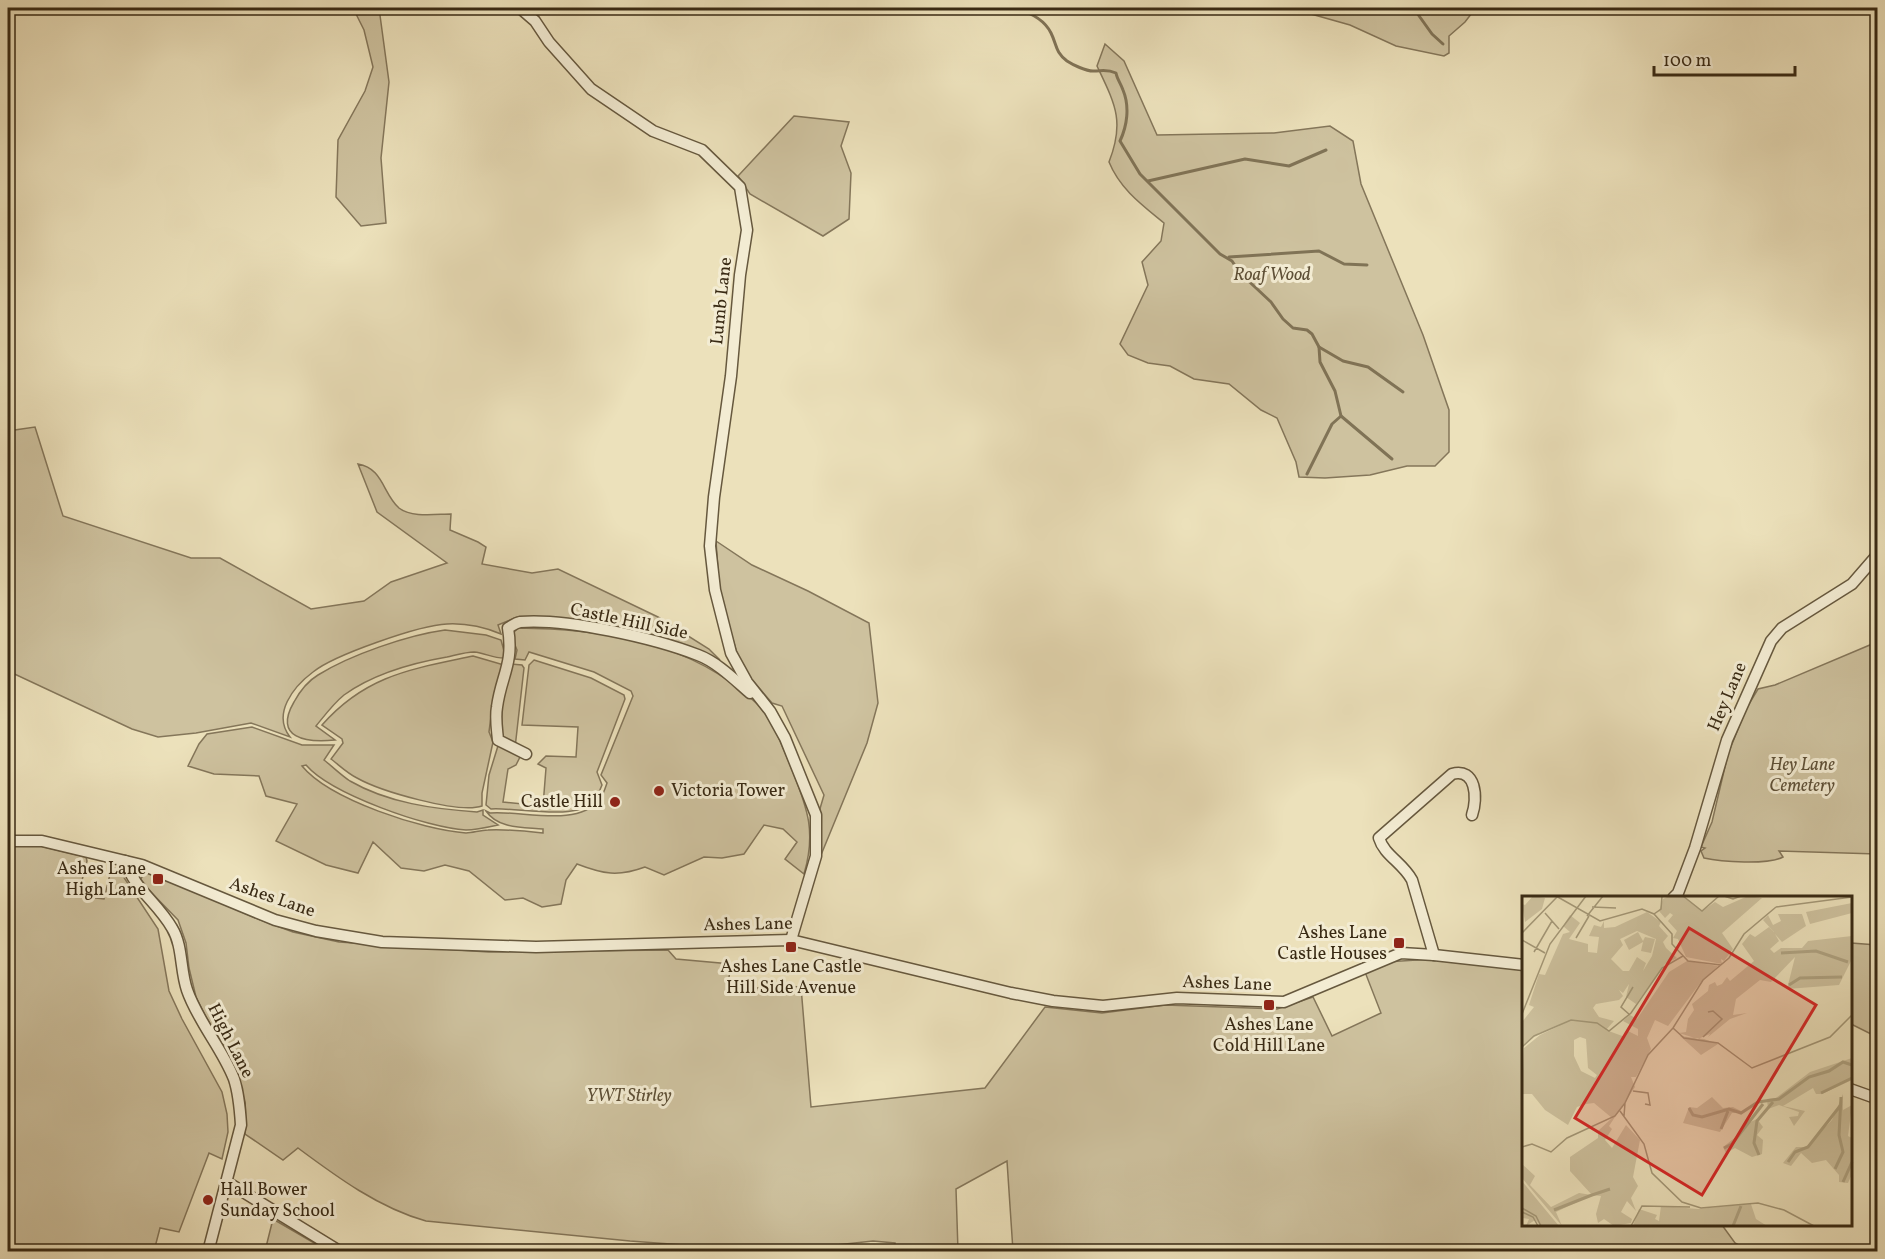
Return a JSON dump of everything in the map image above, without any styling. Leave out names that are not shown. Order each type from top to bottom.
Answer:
[{"type":"street","name":"Lumb Lane","points":[[520,8],[536,21],[549,42],[591,89],[653,131],[702,150],[740,187],[747,230],[740,275],[731,376],[714,497],[711,546],[715,590],[731,653],[747,682],[759,696]]},
{"type":"street","name":"Hey Lane","points":[[1674,896],[1678,893],[1695,848],[1727,740],[1771,641],[1782,628],[1852,584],[1878,554]]},
{"type":"street","name":"Castle Hill Side","points":[[526,754],[498,740],[496,723],[497,706],[509,661],[508,628],[518,622],[567,624],[629,636],[700,656],[729,675],[750,693],[759,696],[785,738],[816,815],[816,856],[791,940]]},
{"type":"street","points":[[1434,954],[1412,880],[1406,869],[1387,852],[1379,838],[1452,774],[1458,772],[1465,774],[1472,781],[1476,804],[1472,815]]},
{"type":"street","name":"Ashes Lane","points":[[8,841],[42,841],[142,865],[275,920],[316,931],[382,942],[536,947],[791,940],[1011,993],[1053,1001],[1103,1006],[1178,999],[1284,1002],[1401,953],[1434,954],[1522,965]]},
{"type":"street","name":"High Lane","points":[[125,861],[130,875],[141,891],[159,909],[178,940],[186,987],[193,1005],[234,1079],[240,1103],[241,1125],[208,1251]]},
{"type":"street","points":[[1852,1089],[1878,1099]]},
{"type":"street","points":[[227,1182],[341,1251]]},
{"type":"green space","points":[[356,8],[379,8],[389,82],[381,158],[386,223],[361,226],[336,197],[338,140],[365,91],[373,67],[364,30],[354,10]]},
{"type":"green space","points":[[1299,8],[1475,9],[1465,22],[1449,36],[1449,53],[1444,56],[1396,46],[1350,25],[1311,14]]},
{"type":"green space","name":"Roaf Wood","points":[[1105,44],[1124,61],[1157,135],[1274,133],[1330,126],[1353,141],[1361,184],[1423,335],[1449,410],[1449,452],[1435,466],[1407,466],[1370,475],[1299,477],[1296,462],[1277,418],[1261,410],[1229,384],[1194,379],[1170,366],[1148,363],[1128,355],[1120,344],[1148,285],[1142,262],[1161,241],[1164,223],[1125,188],[1109,162],[1114,148],[1117,124],[1113,102],[1097,66]]},
{"type":"green space","points":[[794,116],[849,122],[841,146],[851,173],[849,219],[823,236],[750,194],[738,176]]},
{"type":"green space","points":[[35,427],[63,516],[191,558],[220,558],[311,609],[364,601],[391,582],[447,563],[377,512],[358,464],[366,466],[378,476],[394,502],[404,511],[424,515],[451,514],[450,530],[486,547],[482,564],[532,573],[558,569],[658,617],[709,649],[720,660],[707,655],[517,617],[498,625],[501,634],[475,626],[447,624],[378,642],[339,657],[313,672],[298,685],[284,710],[285,728],[290,737],[251,723],[158,737],[132,729],[8,671],[8,431]]},
{"type":"green space","points":[[716,541],[752,565],[869,623],[878,703],[867,743],[821,855],[819,812],[824,795],[782,706],[772,703],[741,667],[719,585]]},
{"type":"green space","points":[[518,628],[605,635],[662,648],[715,672],[753,700],[775,730],[803,798],[810,834],[804,874],[785,859],[797,842],[783,829],[764,825],[744,854],[722,858],[704,857],[664,875],[645,867],[611,873],[577,864],[566,880],[561,904],[542,907],[523,898],[505,900],[469,871],[445,865],[424,871],[401,868],[373,842],[358,873],[326,865],[276,841],[297,804],[266,796],[259,776],[214,774],[188,766],[207,734],[252,727],[302,745],[334,745],[324,760],[350,781],[380,795],[428,807],[477,812],[483,810],[483,815],[498,825],[466,830],[428,823],[357,798],[318,776],[306,765],[302,766],[315,779],[333,790],[378,811],[448,831],[466,833],[502,830],[543,833],[543,829],[504,824],[491,817],[486,811],[563,816],[589,808],[605,790],[607,783],[601,775],[633,696],[631,691],[594,672],[529,652],[525,660],[515,659],[517,650],[511,635]]},
{"type":"green space","points":[[445,630],[486,635],[501,640],[506,658],[471,652],[393,670],[367,681],[344,695],[316,726],[335,740],[304,739],[290,731],[287,724],[294,702],[304,687],[318,675],[346,660],[380,647],[414,636]]},
{"type":"green space","name":"Hey Lane Cemetery","points":[[1877,642],[1877,854],[1779,851],[1783,857],[1767,861],[1733,862],[1704,858],[1701,851],[1705,848],[1701,847],[1712,822],[1728,754],[1746,709],[1758,689],[1775,685]]},
{"type":"green space","points":[[473,656],[504,665],[491,716],[489,732],[493,742],[482,793],[482,806],[456,807],[400,795],[357,778],[331,759],[343,743],[342,739],[322,725],[356,695],[373,685],[410,670]]},
{"type":"green space","points":[[534,660],[591,678],[624,695],[625,699],[597,772],[602,785],[593,802],[584,808],[573,811],[545,812],[491,809],[486,805],[489,775],[501,736],[502,707],[511,664],[522,665],[524,668],[515,748],[520,757],[516,765],[508,769],[503,802],[543,806],[546,768],[538,764],[546,756],[576,757],[578,727],[522,725],[529,665]]},
{"type":"green space","points":[[8,845],[40,846],[86,857],[78,896],[104,899],[112,866],[121,873],[158,929],[169,991],[222,1092],[228,1132],[222,1159],[209,1153],[179,1232],[160,1228],[154,1251],[8,1252]]},
{"type":"green space","name":"YWT Stirley","points":[[145,872],[154,874],[293,932],[339,942],[488,952],[668,950],[676,959],[731,964],[728,984],[765,989],[766,985],[801,987],[811,1107],[985,1088],[1045,1007],[1102,1013],[1165,1005],[1277,1009],[1313,997],[1332,1036],[1381,1013],[1365,972],[1386,962],[1432,959],[1522,970],[1522,1226],[1723,1226],[1735,1243],[1749,1251],[1072,1252],[1072,1248],[1045,1252],[1013,1251],[1007,1161],[956,1189],[958,1251],[895,1251],[895,1243],[873,1241],[799,1249],[724,1248],[426,1221],[375,1200],[298,1148],[283,1160],[245,1134],[245,1103],[225,1048],[196,997],[186,943],[178,920],[140,880]]},
{"type":"green space","points":[[1852,943],[1877,945],[1877,1037],[1852,1024]]},
{"type":"green space","points":[[273,1219],[328,1251],[265,1251]]},
{"type":"waterway","points":[[1014,8],[1040,20],[1051,33],[1058,51],[1067,61],[1087,70],[1116,73],[1125,96],[1127,110],[1126,123],[1120,141],[1140,174],[1220,254],[1232,261],[1240,273],[1271,302],[1283,319],[1293,328],[1307,330],[1312,334],[1319,347],[1320,362],[1335,391],[1341,416],[1332,424],[1307,474]]},
{"type":"waterway","points":[[1394,8],[1417,13],[1432,34],[1443,44]]},
{"type":"waterway","points":[[1148,181],[1245,159],[1289,166],[1326,150]]},
{"type":"waterway","points":[[1229,257],[1319,251],[1344,264],[1367,265]]},
{"type":"waterway","points":[[1319,347],[1343,361],[1368,367],[1403,392]]},
{"type":"waterway","points":[[1341,416],[1392,459]]},
{"type":"place","name":"Victoria Tower","points":[[659,791]]},
{"type":"place","name":"Castle Hill","points":[[615,802]]},
{"type":"place","name":"Ashes Lane High Lane","points":[[158,879]]},
{"type":"place","name":"Ashes Lane Castle Houses","points":[[1399,943]]},
{"type":"place","name":"Ashes Lane Castle Hill Side Avenue","points":[[791,947]]},
{"type":"place","name":"Ashes Lane Cold Hill Lane","points":[[1269,1005]]},
{"type":"place","name":"Hall Bower Sunday School","points":[[208,1200]]}]
